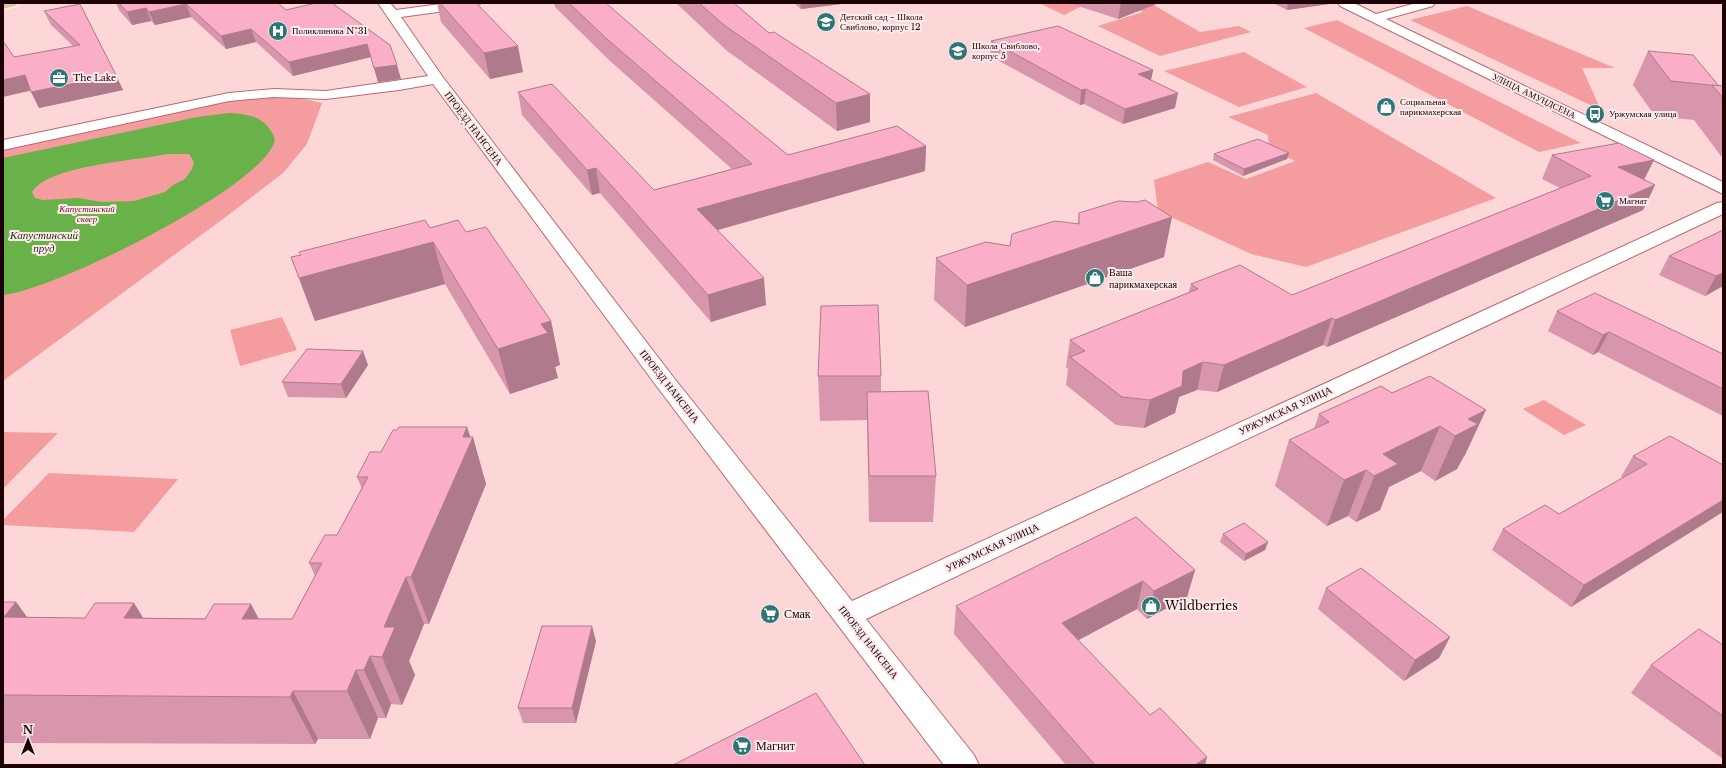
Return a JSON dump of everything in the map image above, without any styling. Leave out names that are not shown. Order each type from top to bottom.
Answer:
[{"type":"main road","points":[[3,5],[12,3]]},
{"type":"street","points":[[388,9],[475,3]]},
{"type":"street","name":"УЛИЦА АМУНДСЕНА","points":[[1344,3],[1723,189]]},
{"type":"street","points":[[1376,18],[1429,3]]},
{"type":"street","name":"ПРОЕЗД НАНСЕНА","points":[[388,9],[437,79],[666,383],[848,615],[963,765]]},
{"type":"street","points":[[3,145],[229,97],[274,93],[334,94],[399,86],[437,79]]},
{"type":"street","name":"УРЖУМСКАЯ УЛИЦА","points":[[848,615],[1723,207]]},
{"type":"green space","points":[[1039,3],[1085,3],[1086,4],[1064,15]]},
{"type":"green space","points":[[1129,3],[1150,3],[1200,32],[1239,26],[1251,32],[1160,56],[1098,26],[1143,12]]},
{"type":"green space","points":[[1467,6],[1615,68],[1582,68],[1601,110],[1410,20]]},
{"type":"green space","points":[[1337,20],[1581,143],[1539,152],[1304,28]]},
{"type":"green space","points":[[1244,52],[1307,87],[1239,107],[1164,71]]},
{"type":"green space","points":[[1316,93],[1496,198],[1306,267],[1251,254],[1158,211],[1154,180],[1208,162],[1246,179],[1295,161],[1269,148],[1268,135],[1228,117]]},
{"type":"green space","name":"Капустинский сквер","points":[[257,96],[299,98],[322,103],[307,144],[283,173],[3,381],[3,146]]},
{"type":"green space","points":[[282,317],[297,350],[240,366],[230,330]]},
{"type":"green space","points":[[1544,400],[1586,425],[1564,435],[1523,409]]},
{"type":"green space","points":[[3,432],[58,433],[3,489]]},
{"type":"green space","points":[[49,473],[178,479],[134,532],[3,525],[3,520]]},
{"type":"water","name":"Капустинский пруд","points":[[229,113],[255,118],[264,123],[271,131],[274,137],[274,143],[260,163],[232,186],[151,235],[64,276],[29,289],[3,295],[3,158],[197,117]],"holes":[[[166,154],[189,154],[194,162],[192,169],[185,179],[173,185],[165,192],[134,201],[102,202],[78,198],[43,200],[35,198],[32,192],[41,183],[74,170]]]},
{"type":"building","points":[[119,3],[278,3],[286,10],[316,3],[332,3],[390,45],[397,65],[374,68],[367,44],[289,62],[251,29],[221,36],[186,4],[149,12],[146,8],[127,12]]},
{"type":"building","points":[[440,3],[476,3],[518,46],[484,53]]},
{"type":"building","points":[[569,3],[606,3],[669,58],[788,155],[897,126],[926,146],[697,209],[764,278],[708,295],[596,168],[587,170],[518,92],[552,84],[654,190],[752,164],[607,39]]},
{"type":"building","points":[[699,3],[734,3],[769,33],[774,32],[870,94],[836,103],[724,25]]},
{"type":"building","points":[[80,4],[116,75],[31,92],[25,75],[3,80],[3,41],[14,57],[80,45],[44,11]]},
{"type":"building","points":[[1058,26],[1153,70],[1138,74],[1178,93],[1125,109],[1086,89],[1081,90],[991,41]]},
{"type":"building","points":[[1648,51],[1693,55],[1719,86],[1671,81]]},
{"type":"building","points":[[1712,85],[1723,86],[1723,98]]},
{"type":"building","points":[[1258,139],[1289,153],[1244,169],[1214,154]]},
{"type":"building","points":[[1619,143],[1654,160],[1618,167],[1655,185],[1335,320],[1332,318],[1224,365],[1203,362],[1183,371],[1182,386],[1150,400],[1122,397],[1070,357],[1085,351],[1070,340],[1198,289],[1191,284],[1240,265],[1292,295],[1591,176],[1552,155]]},
{"type":"building","points":[[1145,200],[1172,217],[967,285],[936,258],[986,242],[1010,246],[1012,234],[1055,221],[1079,224],[1079,213],[1118,201],[1137,202]]},
{"type":"building","points":[[425,220],[430,228],[458,220],[466,232],[486,227],[551,321],[541,324],[548,333],[498,349],[433,242],[299,278],[291,257],[301,255],[299,252]]},
{"type":"building","points":[[1723,230],[1723,273],[1716,276],[1669,256]]},
{"type":"building","points":[[1595,293],[1723,354],[1723,389],[1609,332],[1603,335],[1557,311]]},
{"type":"building","points":[[878,305],[881,376],[818,376],[821,306]]},
{"type":"building","points":[[307,349],[363,351],[341,384],[282,382]]},
{"type":"building","points":[[1430,376],[1486,410],[1468,419],[1478,424],[1455,436],[1440,426],[1383,454],[1398,464],[1374,476],[1366,470],[1344,480],[1289,440],[1329,422],[1319,414],[1381,386],[1392,393]]},
{"type":"building","points":[[928,391],[936,476],[869,476],[867,392]]},
{"type":"building","points":[[399,427],[467,427],[463,437],[473,437],[411,577],[406,577],[384,627],[395,627],[382,657],[370,656],[364,670],[356,670],[347,691],[293,691],[290,697],[3,695],[3,602],[16,602],[4,617],[85,618],[95,603],[134,603],[124,618],[205,619],[214,604],[251,604],[242,619],[292,619],[322,563],[309,563],[325,535],[337,535],[368,477],[357,477],[370,452],[381,452],[393,430],[397,430]]},
{"type":"building","points":[[1670,436],[1723,465],[1723,500],[1584,585],[1503,529],[1545,505],[1559,514],[1647,464],[1633,456]]},
{"type":"building","points":[[1136,517],[1195,570],[1154,591],[1143,581],[1062,623],[1150,715],[1160,708],[1207,757],[1195,765],[1095,765],[956,606]]},
{"type":"building","points":[[1244,523],[1268,542],[1246,554],[1223,534]]},
{"type":"building","points":[[1361,568],[1450,637],[1415,660],[1326,588]]},
{"type":"building","points":[[542,626],[592,626],[572,708],[518,708]]},
{"type":"building","points":[[1699,629],[1723,645],[1723,716],[1651,665]]},
{"type":"building","points":[[816,693],[865,765],[673,765]]},
{"type":"place","name":"Детский сад - Школа Свиблово, корпус 12","points":[[826,22]]},
{"type":"place","name":"Поликлиника №31","points":[[278,31]]},
{"type":"place","name":"Школа Свиблово, корпус 5","points":[[958,51]]},
{"type":"place","name":"The Lake","points":[[59,78]]},
{"type":"place","name":"Социальная парикмахерская","points":[[1386,107]]},
{"type":"place","name":"Уржумская улица","points":[[1595,114]]},
{"type":"place","name":"Магнат","points":[[1605,201]]},
{"type":"place","name":"Ваша парикмахерская","points":[[1095,278]]},
{"type":"place","name":"Wildberries","points":[[1151,606]]},
{"type":"place","name":"Смак","points":[[770,614]]},
{"type":"place","name":"Магнит","points":[[742,746]]}]
